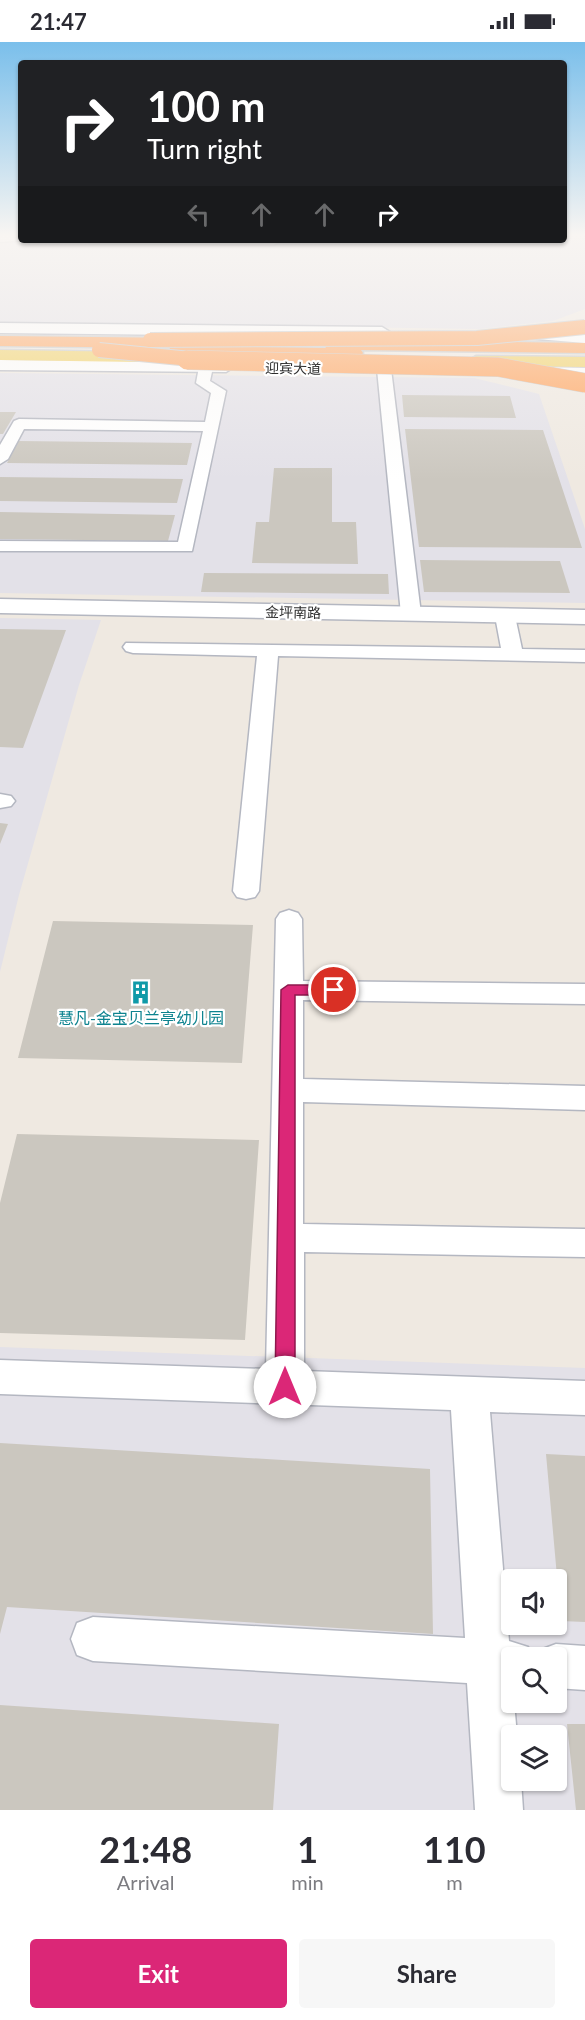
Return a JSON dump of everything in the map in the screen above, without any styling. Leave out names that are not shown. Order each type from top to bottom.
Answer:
[{"type":"highway","points":[[442,339],[535,330],[585,321]]},
{"type":"highway","points":[[100,346],[204,337],[499,338],[585,327]]},
{"type":"highway","points":[[0,341],[100,346],[585,356]]},
{"type":"highway","points":[[100,346],[198,361],[498,368],[585,383]]},
{"type":"highway","points":[[0,349],[100,346],[585,346]]},
{"type":"highway","points":[[383,366],[482,375],[585,401]]},
{"type":"main road","name":"迎宾大道","points":[[0,336],[585,346]]},
{"type":"main road","name":"迎宾大道","points":[[6,356],[585,362]]},
{"type":"street","points":[[0,330],[532,334],[585,338]]},
{"type":"street","points":[[503,361],[585,371]]},
{"type":"street","name":"迎宾大道","points":[[0,365],[383,366],[585,371]]},
{"type":"street","points":[[383,366],[411,614]]},
{"type":"street","points":[[0,546],[186,547],[219,392],[203,383],[206,367]]},
{"type":"street","points":[[0,459],[19,424],[211,427]]},
{"type":"street","name":"金坪南路","points":[[0,606],[585,617]]},
{"type":"street","points":[[505,616],[513,655]]},
{"type":"street","points":[[133,647],[585,656]]},
{"type":"street","points":[[246,891],[268,650]]},
{"type":"street","points":[[549,656],[585,671]]},
{"type":"street","points":[[285,1387],[288,919]]},
{"type":"street","points":[[288,990],[585,994]]},
{"type":"street","points":[[287,1090],[585,1098]]},
{"type":"street","points":[[286,1238],[585,1243]]},
{"type":"street","points":[[0,1377],[585,1398]]},
{"type":"street","points":[[469,1393],[500,1663],[499,1810]]},
{"type":"street","points":[[93,1639],[500,1663]]},
{"type":"street","points":[[567,1667],[585,1668]]},
{"type":"shaded area","points":[[0,316],[568,316],[553,321],[479,329],[0,322]]},
{"type":"shaded area","points":[[0,373],[474,378],[539,394],[585,529],[585,603],[0,593]]},
{"type":"shaded area","points":[[0,618],[101,620],[79,685],[19,895],[0,972]]},
{"type":"shaded area","points":[[0,1347],[585,1368],[585,1810],[0,1810]]},
{"type":"building","points":[[402,395],[510,396],[516,418],[404,417]]},
{"type":"building","points":[[0,412],[16,412],[3,434],[0,434]]},
{"type":"building","points":[[405,429],[543,430],[582,548],[419,547]]},
{"type":"building","points":[[18,441],[192,443],[187,465],[7,463]]},
{"type":"building","points":[[274,468],[332,468],[332,522],[356,522],[358,564],[252,563],[256,522],[269,522]]},
{"type":"building","points":[[0,477],[183,479],[177,503],[0,501]]},
{"type":"building","points":[[0,512],[175,515],[168,541],[0,539]]},
{"type":"building","points":[[420,560],[560,561],[570,593],[424,592]]},
{"type":"building","points":[[204,573],[388,574],[389,594],[201,592]]},
{"type":"building","points":[[0,629],[66,630],[23,748],[0,747]]},
{"type":"building","points":[[0,823],[8,824],[0,844]]},
{"type":"building","name":"慧凡-金宝贝兰亭幼儿园","points":[[53,921],[253,925],[242,1063],[18,1058]]},
{"type":"building","points":[[17,1134],[259,1140],[245,1340],[0,1333],[0,1203]]},
{"type":"building","points":[[0,1443],[430,1469],[433,1634],[7,1607],[0,1634]]},
{"type":"building","points":[[546,1454],[585,1456],[585,1622],[567,1621],[567,1569],[556,1569]]},
{"type":"building","points":[[0,1705],[279,1724],[273,1810],[0,1810]]},
{"type":"building","points":[[567,1724],[585,1724],[585,1810],[576,1810]]},
{"type":"place","name":"慧凡-金宝贝兰亭幼儿园","points":[[141,992]]},
{"type":"route","points":[[285,1387],[288,990],[334,990]]}]
